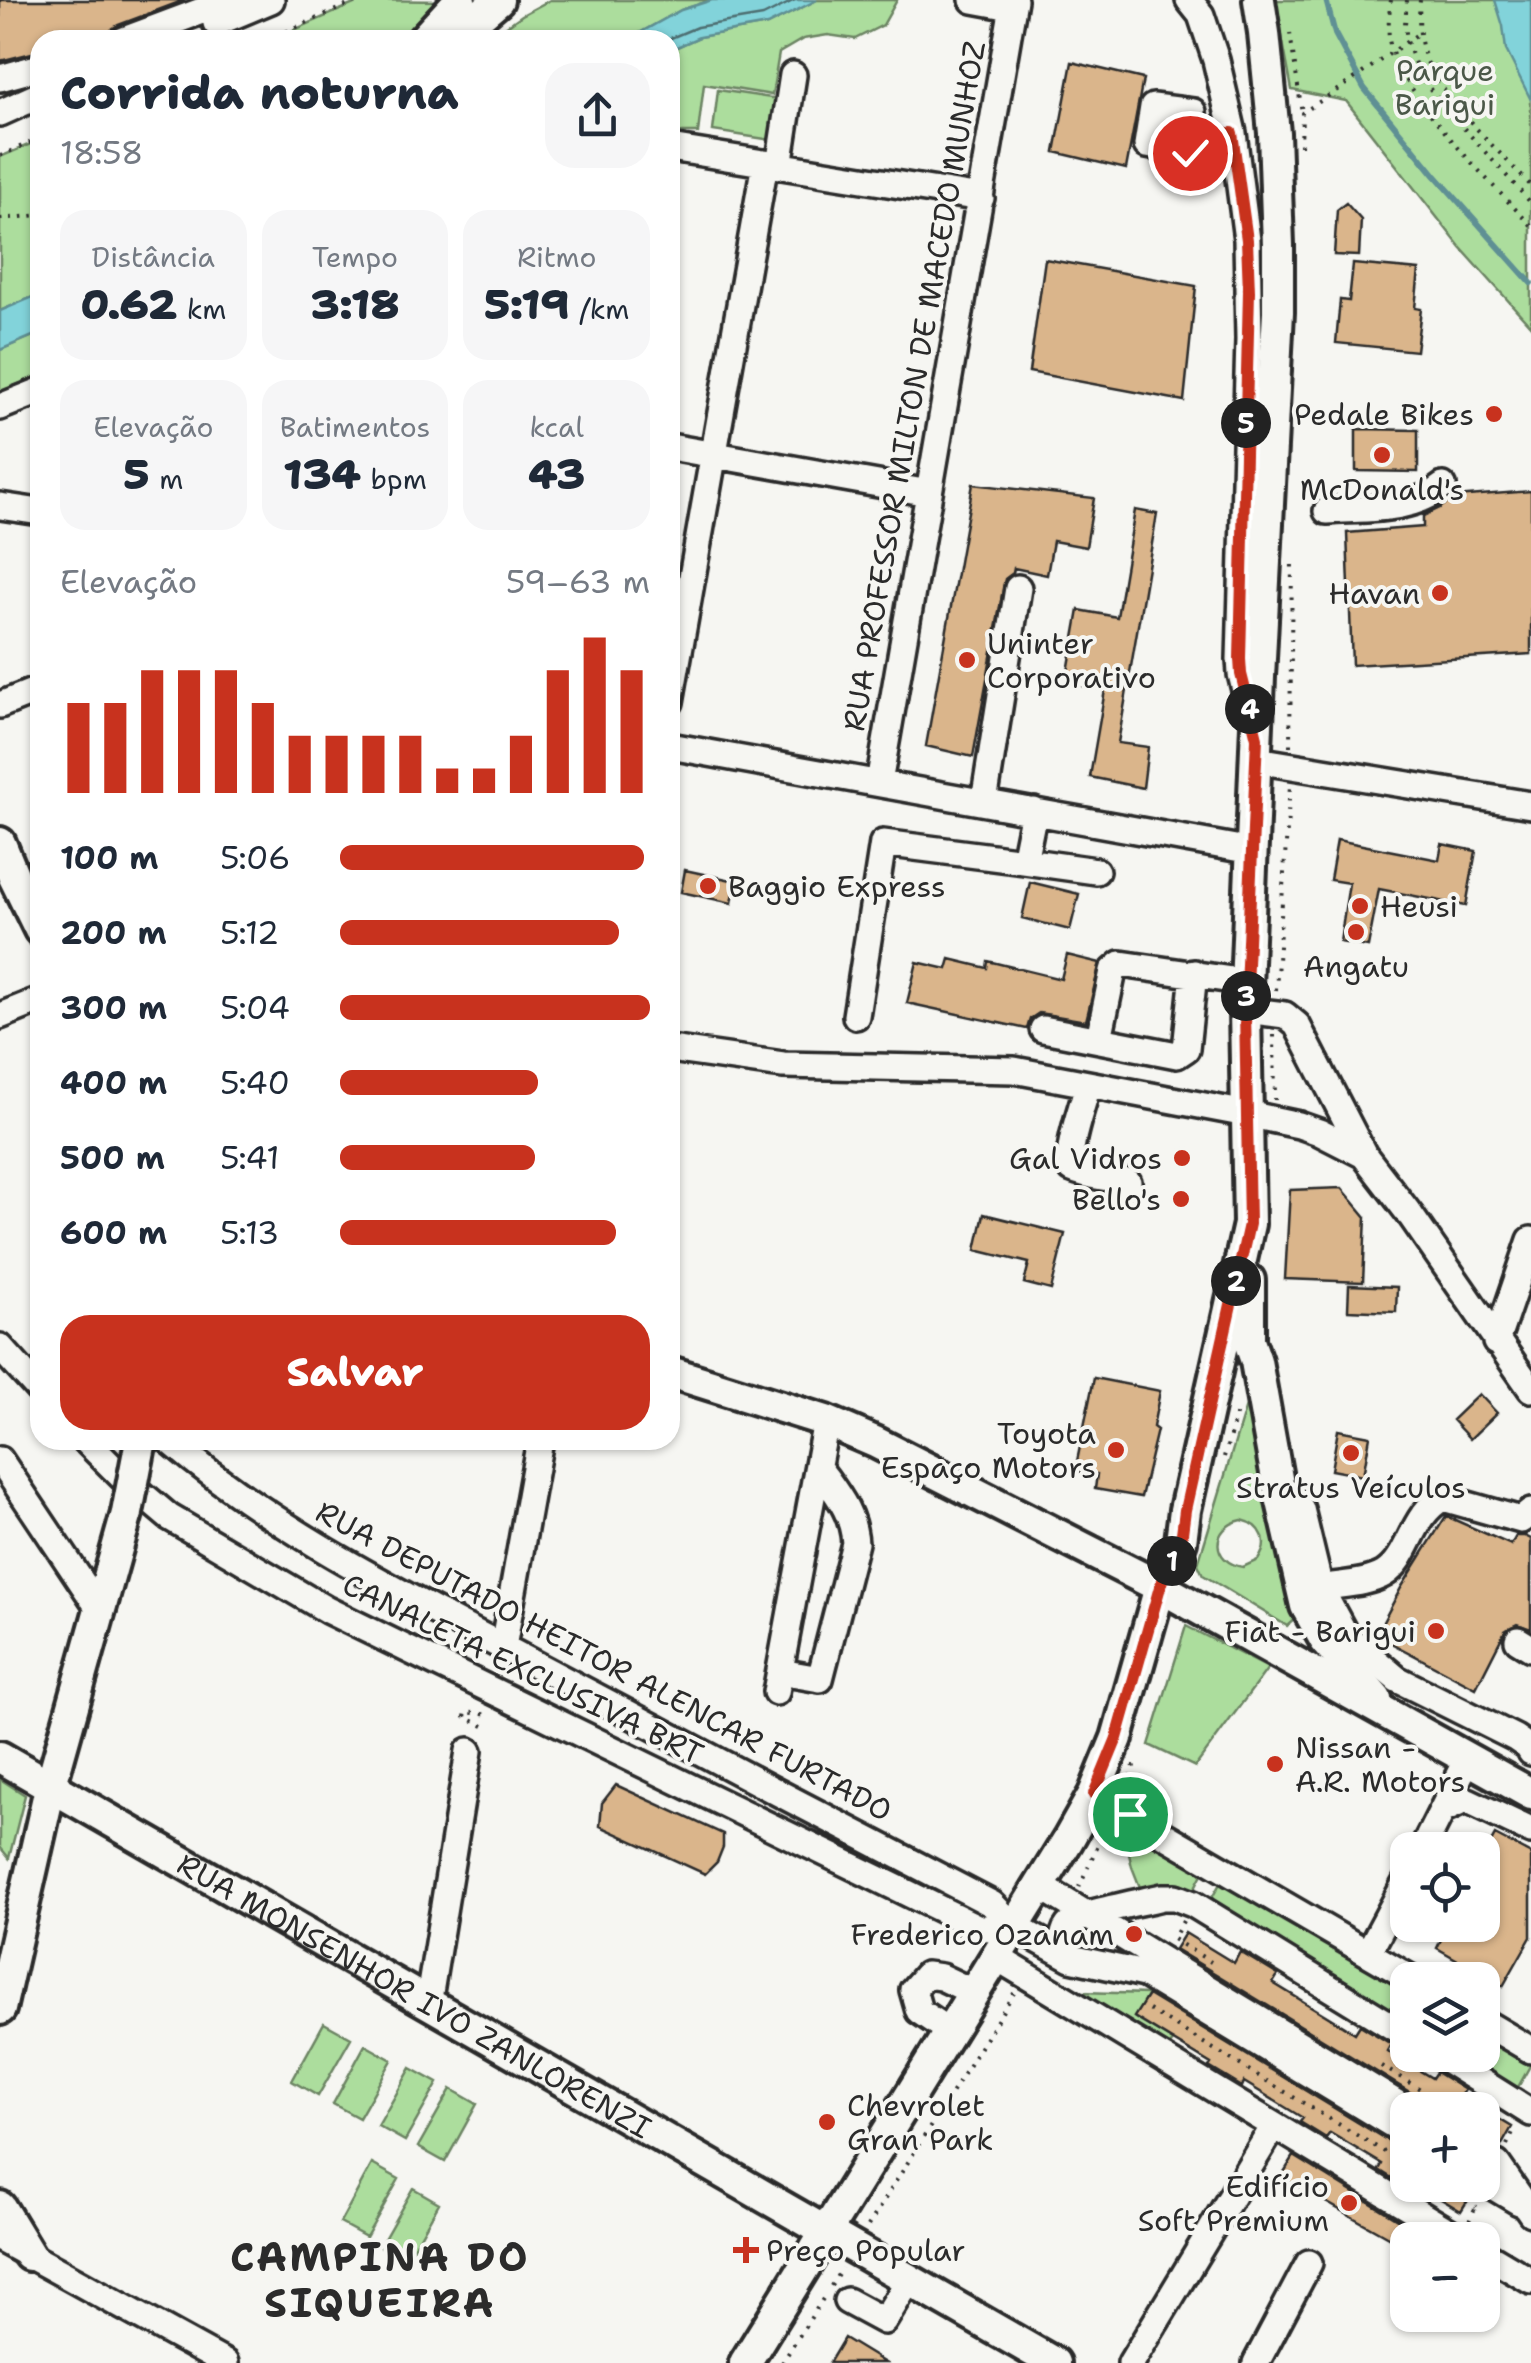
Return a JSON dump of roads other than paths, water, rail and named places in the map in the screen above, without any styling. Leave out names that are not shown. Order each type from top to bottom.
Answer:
[{"type":"main road","points":[[432,30],[460,0]]},
{"type":"main road","points":[[463,30],[498,0]]},
{"type":"main road","points":[[1258,0],[1274,133],[1278,312],[1252,850],[1255,1001],[1247,1114],[1249,1342],[1306,1606],[1325,1640],[1391,1716]]},
{"type":"main road","points":[[0,843],[30,910]]},
{"type":"main road","points":[[746,2363],[1094,1794],[1117,1738],[1160,1587],[1181,1541],[1249,1224]]},
{"type":"main road","points":[[1181,1541],[1190,1531],[1206,1478],[1232,1370],[1249,1342]]},
{"type":"main road","points":[[680,1375],[826,1422],[875,1442],[1160,1587],[1531,1794]]},
{"type":"main road","points":[[0,2009],[50,1788],[102,1611],[138,1450]]},
{"type":"main road","name":"RUA MONSENHOR IVO ZANLORENZI","points":[[0,1757],[1054,2363]]},
{"type":"main road","points":[[0,2207],[29,2255]]},
{"type":"street","points":[[151,30],[231,0]]},
{"type":"street","points":[[198,30],[271,0]]},
{"type":"street","points":[[973,0],[1012,4]]},
{"type":"street","points":[[1189,0],[1202,15],[1208,31],[1244,205],[1249,291],[1240,659],[1256,749],[1291,766],[1531,805]]},
{"type":"street","name":"RUA PROFESSOR MILTON DE MACEDO MUNHOZ","points":[[878,783],[1012,4]]},
{"type":"street","points":[[680,646],[714,455],[793,75]]},
{"type":"street","points":[[7,77],[30,96]]},
{"type":"street","points":[[0,113],[30,99]]},
{"type":"street","points":[[1194,135],[1232,133]]},
{"type":"street","points":[[680,150],[981,198]]},
{"type":"street","points":[[0,408],[30,395]]},
{"type":"street","points":[[680,449],[929,493]]},
{"type":"street","points":[[1327,511],[1406,504],[1434,494],[1443,486]]},
{"type":"street","points":[[0,506],[30,510]]},
{"type":"street","points":[[984,802],[1018,588]]},
{"type":"street","points":[[0,705],[30,693]]},
{"type":"street","points":[[680,748],[1252,850]]},
{"type":"street","points":[[1024,861],[1034,811]]},
{"type":"street","points":[[856,1016],[883,843],[1096,871]]},
{"type":"street","points":[[1099,1039],[1113,971],[1121,964],[1194,973],[1285,1015],[1297,1025],[1364,1155],[1531,1389]]},
{"type":"street","points":[[1043,1030],[1177,1055],[1186,1050],[1194,973]]},
{"type":"street","points":[[0,1016],[30,1006]]},
{"type":"street","points":[[680,1051],[783,1065],[998,1068],[1308,1128],[1364,1155]]},
{"type":"street","points":[[1088,1084],[1068,1160],[1072,1169],[1084,1174],[1128,1182]]},
{"type":"street","points":[[1496,1342],[1531,1240]]},
{"type":"street","points":[[0,1347],[30,1380]]},
{"type":"street","points":[[818,1467],[846,1506],[854,1523],[855,1543],[820,1679],[778,1682],[826,1422]]},
{"type":"street","name":"CANALETA EXCLUSIVA BRT","points":[[95,1450],[169,1517],[327,1610],[979,1928],[1015,1927]]},
{"type":"street","name":"RUA DEPUTADO HEITOR ALENCAR FURTADO","points":[[181,1450],[295,1532],[390,1587],[992,1904],[1015,1927]]},
{"type":"street","points":[[504,1647],[538,1450]]},
{"type":"street","points":[[0,1460],[102,1611]]},
{"type":"street","points":[[1278,1484],[1301,1509],[1320,1588],[1346,1636],[1397,1680],[1515,1738],[1531,1752]]},
{"type":"street","points":[[1320,1588],[1381,1576],[1392,1568],[1425,1510],[1443,1498],[1521,1520],[1531,1512]]},
{"type":"street","points":[[428,2005],[469,1750]]},
{"type":"street","points":[[1432,1832],[1468,1758]]},
{"type":"street","points":[[1094,1794],[1390,1966]]},
{"type":"street","points":[[1444,1810],[1468,1801],[1531,1831]]},
{"type":"street","points":[[1040,1886],[1390,2099]]},
{"type":"street","points":[[1060,1950],[1071,1921],[1088,1914],[1162,1896],[1187,1901],[1390,2025]]},
{"type":"street","points":[[1368,1953],[1390,1912]]},
{"type":"street","points":[[1015,1927],[1060,1950],[1144,1974],[1390,2123]]},
{"type":"street","points":[[1060,1950],[1154,1955]]},
{"type":"street","points":[[996,1958],[1433,2222]]},
{"type":"street","points":[[950,2032],[917,2008],[913,1990],[926,1976],[942,1977],[974,1993]]},
{"type":"street","points":[[1500,2032],[1531,2050]]},
{"type":"street","points":[[1465,2072],[1531,2113]]},
{"type":"street","points":[[1131,2363],[1274,2126]]},
{"type":"street","points":[[1500,2171],[1531,2179]]},
{"type":"street","points":[[1500,2180],[1529,2210]]},
{"type":"street","points":[[0,2240],[225,2363]]},
{"type":"street","points":[[1256,2363],[1309,2263]]},
{"type":"street","points":[[1500,2263],[1531,2281]]},
{"type":"street","points":[[847,2301],[884,2321],[909,2280]]},
{"type":"water","points":[[712,0],[817,0],[767,25],[699,37],[680,46],[680,30],[645,30],[681,10]]},
{"type":"water","points":[[1495,0],[1531,0],[1531,100],[1506,50]]},
{"type":"water","points":[[30,298],[30,337],[0,350],[0,311]]},
{"type":"waterway","points":[[1326,0],[1335,34],[1364,88],[1531,283]]},
{"type":"place","name":"Pedale Bikes","points":[[1494,414]]},
{"type":"place","name":"McDonald's","points":[[1382,455]]},
{"type":"place","name":"Havan","points":[[1440,593]]},
{"type":"place","name":"Uninter Corporativo","points":[[967,660]]},
{"type":"place","name":"Baggio Express","points":[[708,886]]},
{"type":"place","name":"Heusi","points":[[1360,906]]},
{"type":"place","name":"Angatu","points":[[1356,932]]},
{"type":"place","name":"Gal Vidros","points":[[1182,1158]]},
{"type":"place","name":"Bello's","points":[[1181,1199]]},
{"type":"place","name":"Toyota Espaço Motors","points":[[1116,1450]]},
{"type":"place","name":"Stratus Veículos","points":[[1351,1453]]},
{"type":"place","name":"Fiat - Barigui","points":[[1436,1631]]},
{"type":"place","name":"Nissan - A.R. Motors","points":[[1275,1764]]},
{"type":"place","name":"Frederico Ozanam","points":[[1134,1934]]},
{"type":"place","name":"Chevrolet Gran Park","points":[[827,2122]]},
{"type":"place","name":"Edifício Soft Premium","points":[[1349,2203]]},
{"type":"place","name":"Preço Popular","points":[[746,2250]]},
{"type":"district","name":"CAMPINA DO SIQUEIRA","points":[[380,2280]]},
{"type":"park label","name":"Parque Barigui","points":[[1445,87]]}]
